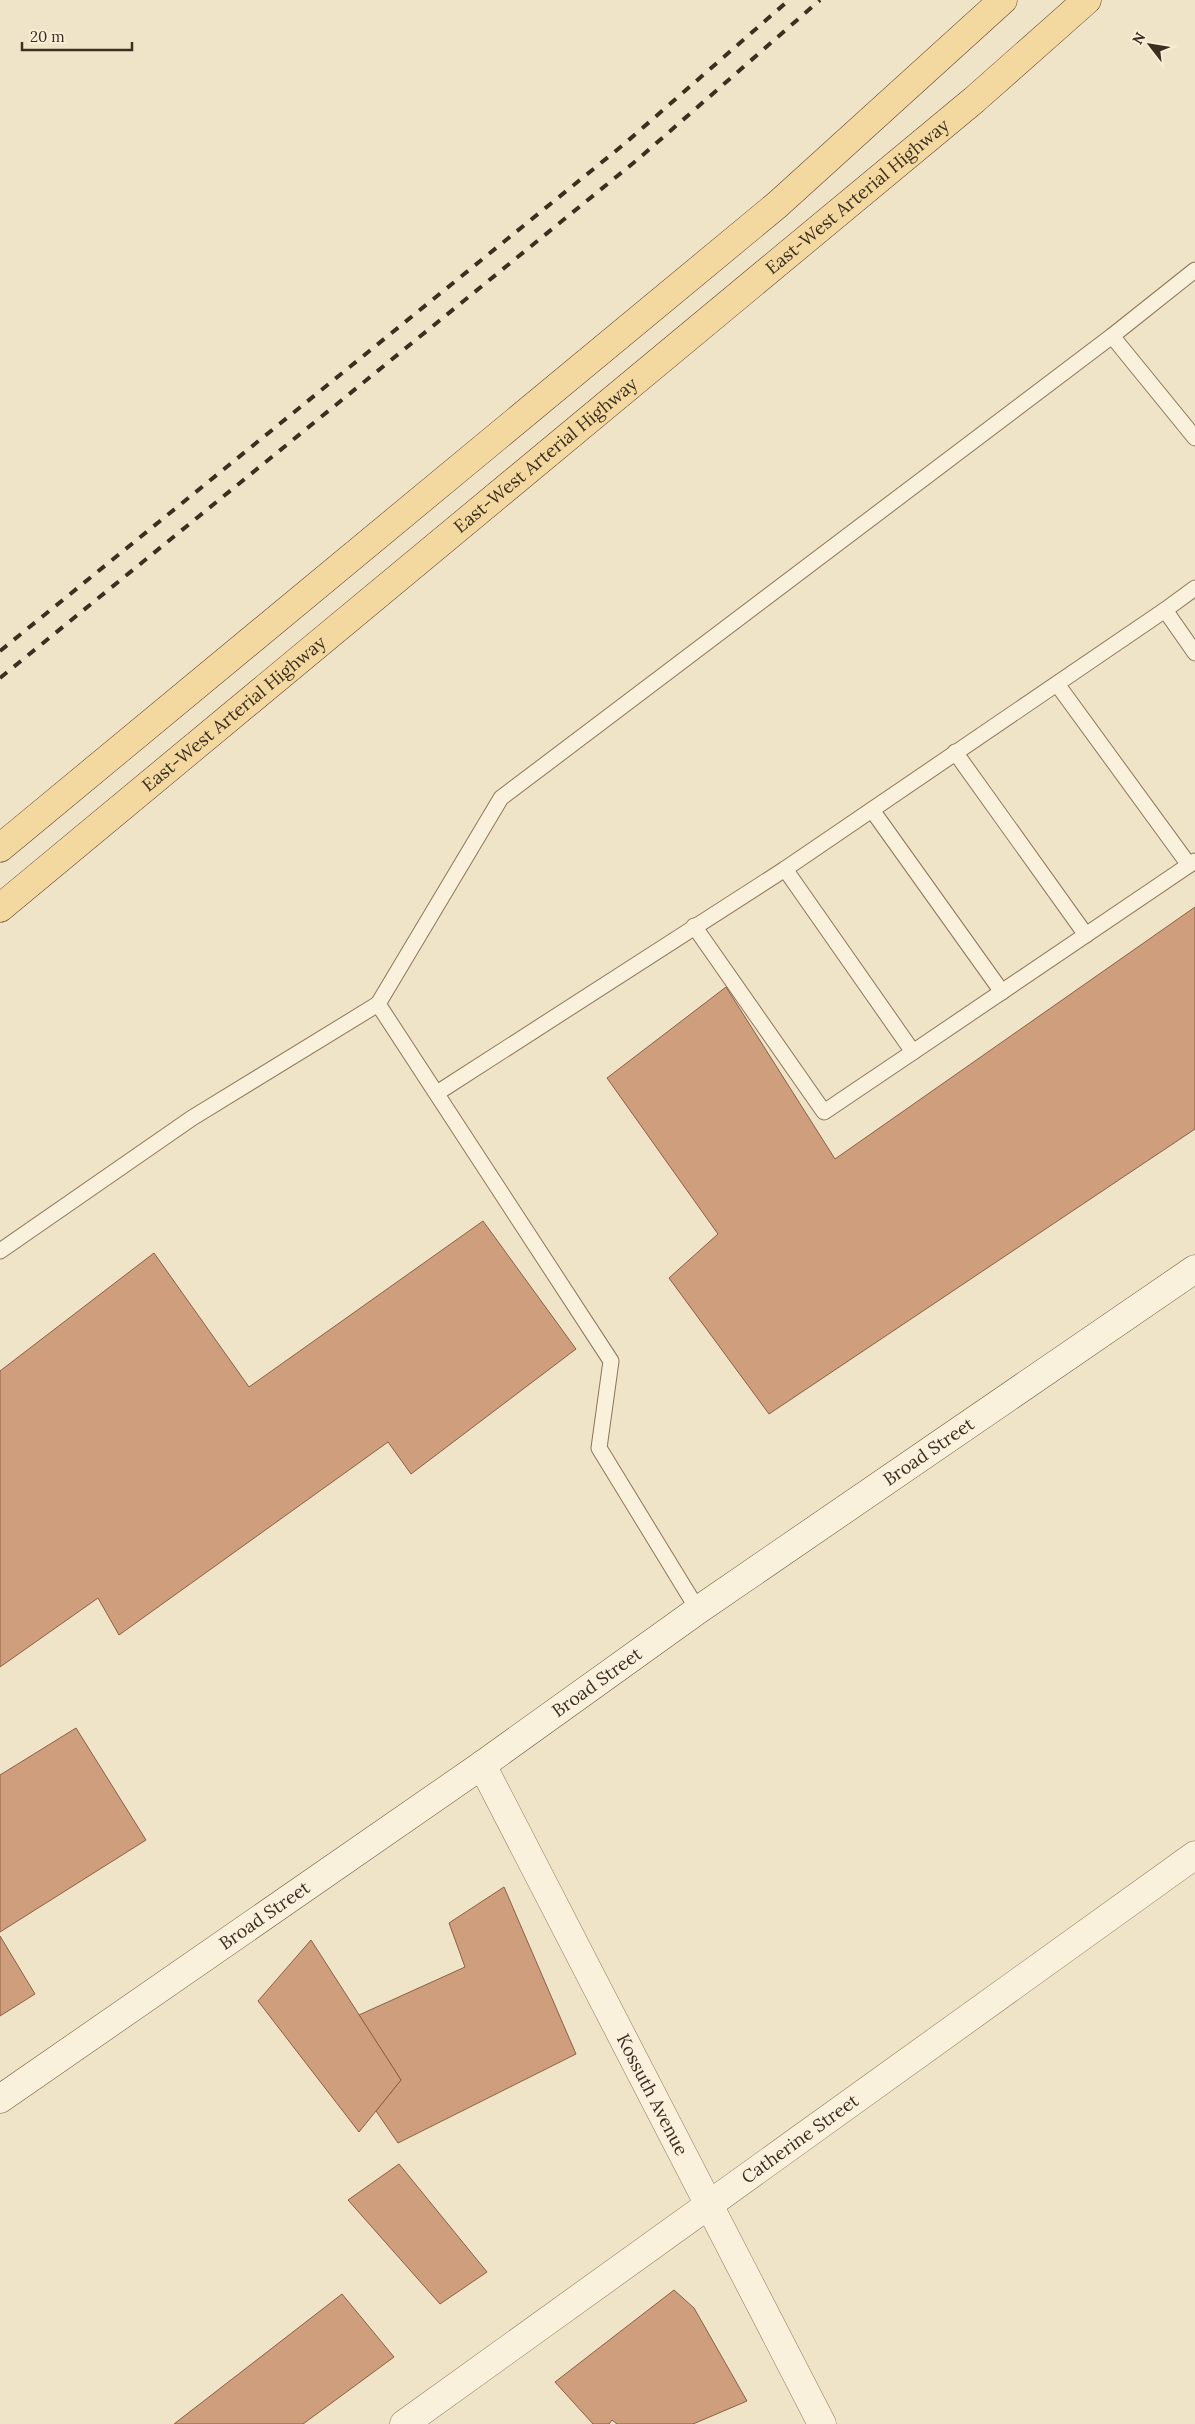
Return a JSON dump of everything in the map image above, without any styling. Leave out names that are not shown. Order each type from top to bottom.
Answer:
[{"type":"main road","points":[[0,848],[777,205],[1003,0]]},
{"type":"main road","name":"East-West Arterial Highway","points":[[0,908],[974,100],[1087,0]]},
{"type":"street","name":"Broad Street","points":[[0,2099],[482,1766],[698,1610],[1195,1269]]},
{"type":"street","name":"Kossuth Avenue","points":[[482,1766],[822,2424]]},
{"type":"street","name":"Catherine Street","points":[[404,2424],[709,2207],[1195,1855]]},
{"type":"lane","points":[[0,1251],[192,1118],[378,1004],[501,798],[1112,336],[1195,270]]},
{"type":"lane","points":[[1112,336],[1195,438]]},
{"type":"lane","points":[[437,1093],[785,869],[1195,588]]},
{"type":"lane","points":[[1165,610],[1195,652]]},
{"type":"lane","points":[[694,926],[824,1112],[1192,863],[1057,684]]},
{"type":"lane","points":[[955,752],[1086,936]]},
{"type":"lane","points":[[872,810],[1002,992]]},
{"type":"lane","points":[[785,869],[913,1052]]},
{"type":"lane","points":[[378,1004],[611,1360],[599,1448],[698,1610]]},
{"type":"building","points":[[1195,907],[1195,1129],[769,1414],[669,1278],[718,1234],[607,1078],[726,987],[835,1159]]},
{"type":"building","points":[[483,1221],[576,1349],[411,1474],[388,1442],[119,1635],[98,1598],[0,1667],[0,1371],[154,1253],[249,1387]]},
{"type":"building","points":[[76,1728],[146,1840],[0,1932],[0,1775]]},
{"type":"building","points":[[504,1887],[576,2054],[398,2143],[376,2111],[401,2080],[359,2015],[465,1967],[449,1923]]},
{"type":"building","points":[[0,1936],[35,1994],[0,2016]]},
{"type":"building","points":[[311,1940],[401,2080],[359,2132],[258,2001]]},
{"type":"building","points":[[399,2164],[487,2272],[440,2304],[348,2200]]},
{"type":"building","points":[[674,2290],[694,2308],[747,2401],[693,2424],[617,2424],[612,2420],[609,2424],[593,2424],[555,2382]]},
{"type":"building","points":[[342,2294],[394,2357],[303,2424],[174,2424]]},
{"type":"railway","points":[[0,651],[623,145],[789,0]]},
{"type":"railway","points":[[0,678],[637,160],[820,0]]}]
